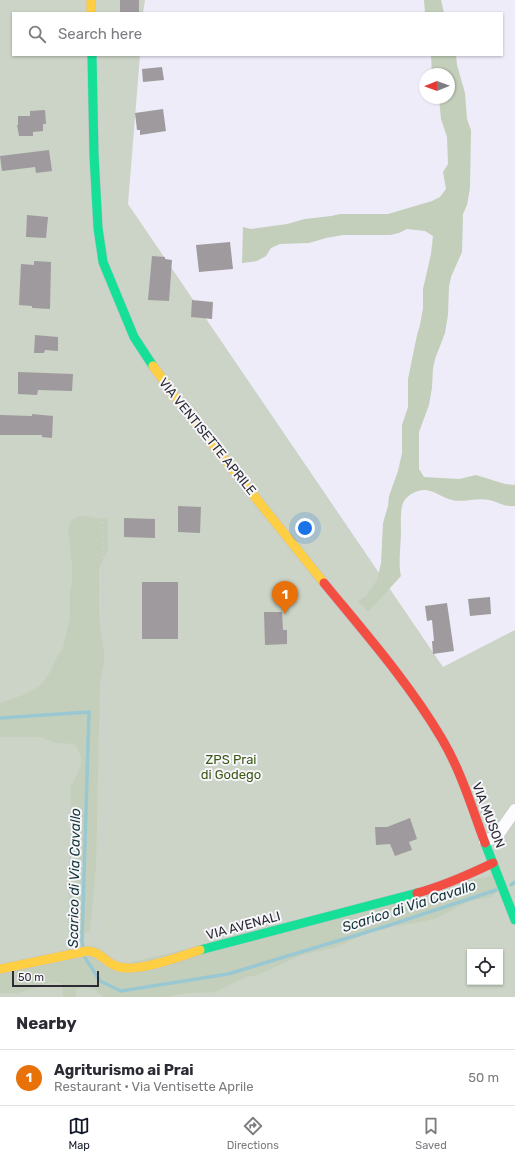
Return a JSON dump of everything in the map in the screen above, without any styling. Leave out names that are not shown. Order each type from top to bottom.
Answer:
[{"type":"main road","points":[[91,0],[91,12]]},
{"type":"main road","name":"VIA VENTISETTE APRILE","points":[[92,56],[94,155],[98,228],[103,262],[134,337],[158,374],[182,406],[406,685],[442,739],[456,765]]},
{"type":"main road","name":"VIA MUSON","points":[[456,765],[515,920]]},
{"type":"main road","name":"VIA AVENALI","points":[[91,951],[115,966],[123,968],[143,967],[214,946],[440,887],[493,863]]},
{"type":"main road","points":[[0,969],[75,952],[91,951]]},
{"type":"street","points":[[485,841],[498,836],[515,810]]},
{"type":"path","points":[[91,951],[96,945],[108,789],[98,318],[101,286]]},
{"type":"green space","name":"ZPS Prai di Godego","points":[[0,0],[145,0],[143,12],[12,12],[12,56],[140,56],[128,204],[443,667],[515,630],[515,997],[0,997]]},
{"type":"green space","points":[[424,0],[441,0],[444,12],[425,12]]},
{"type":"green space","points":[[431,56],[456,56],[457,65],[465,93],[467,119],[471,130],[470,188],[467,205],[463,214],[462,252],[451,277],[445,333],[435,359],[429,405],[419,432],[419,469],[424,477],[459,479],[476,475],[505,484],[515,485],[515,506],[507,506],[484,499],[457,501],[426,490],[419,490],[409,495],[403,503],[401,510],[401,576],[368,612],[358,601],[366,596],[377,580],[381,563],[383,523],[389,496],[398,471],[402,453],[402,425],[408,407],[408,379],[423,308],[423,289],[431,254],[433,236],[425,231],[407,229],[390,235],[343,235],[309,243],[280,244],[271,248],[266,256],[257,261],[242,263],[243,227],[251,229],[340,214],[388,214],[432,201],[440,197],[446,189],[443,172],[448,164],[447,137],[441,119],[440,104],[455,104],[455,68],[432,68]]},
{"type":"green space","points":[[80,516],[100,519],[107,518],[108,550],[99,569],[99,616],[104,663],[100,682],[96,866],[90,932],[80,934],[89,731],[86,715],[88,728],[79,932],[68,935],[71,786],[81,765],[80,756],[74,744],[57,743],[39,737],[0,737],[0,703],[23,695],[40,686],[50,672],[63,648],[70,618],[70,592],[72,582],[72,564],[68,528],[72,520]]},
{"type":"green space","points":[[492,876],[498,890],[492,897],[466,903],[434,919],[379,928],[337,947],[302,955],[255,976],[248,976],[215,992],[187,993],[167,997],[103,997],[94,989],[84,986],[76,990],[76,997],[63,997],[62,984],[53,982],[17,993],[0,993],[0,969],[81,950],[84,964],[83,952],[116,966],[469,880]]},
{"type":"building","points":[[120,0],[139,0],[139,12],[120,12]]},
{"type":"building","points":[[162,67],[164,80],[143,82],[142,69]]},
{"type":"building","points":[[163,109],[166,131],[140,135],[140,130],[137,130],[135,113]]},
{"type":"building","points":[[45,110],[46,124],[43,124],[43,131],[33,132],[33,136],[19,136],[17,125],[18,116],[30,116],[30,111]]},
{"type":"building","points":[[49,150],[52,171],[36,173],[35,167],[2,171],[0,156]]},
{"type":"building","points":[[27,215],[48,217],[46,238],[26,237]]},
{"type":"building","points":[[230,242],[233,269],[199,272],[196,245]]},
{"type":"building","points":[[152,256],[165,257],[165,259],[172,260],[169,301],[148,300]]},
{"type":"building","points":[[34,261],[51,262],[50,309],[32,308],[32,306],[19,305],[21,264],[34,265]]},
{"type":"building","points":[[192,300],[213,302],[212,319],[191,317]]},
{"type":"building","points":[[35,335],[58,337],[58,351],[45,350],[44,353],[34,353]]},
{"type":"building","points":[[18,372],[73,374],[72,391],[38,390],[37,395],[18,394]]},
{"type":"building","points":[[32,414],[53,416],[52,438],[42,437],[42,435],[0,435],[0,415],[32,416]]},
{"type":"building","points":[[178,506],[201,507],[200,533],[178,532]]},
{"type":"building","points":[[124,518],[155,519],[155,538],[124,537]]},
{"type":"building","points":[[142,582],[178,582],[178,639],[142,639]]},
{"type":"building","points":[[490,597],[491,614],[470,616],[468,599]]},
{"type":"building","points":[[447,603],[454,651],[433,654],[432,641],[434,641],[432,620],[427,621],[425,606]]},
{"type":"building","points":[[264,612],[282,612],[283,630],[287,630],[287,644],[265,645]]},
{"type":"building","points":[[410,818],[417,839],[409,842],[412,850],[395,856],[390,844],[376,845],[375,827],[387,827]]},
{"type":"waterway","name":"Scarico di Via Cavallo","points":[[0,718],[89,712],[83,948]]},
{"type":"waterway","name":"Scarico di Via Cavallo","points":[[511,885],[515,882]]},
{"type":"waterway","name":"Scarico di Via Cavallo","points":[[84,956],[100,981],[121,991],[228,974],[387,926],[496,890]]},
{"type":"traffic: fast","points":[[92,56],[94,155],[98,228],[103,262],[134,337],[153,366]]},
{"type":"traffic: fast","points":[[485,843],[515,920]]},
{"type":"traffic: fast","points":[[200,950],[417,893]]},
{"type":"traffic: slow","points":[[91,0],[91,12]]},
{"type":"traffic: slow","points":[[153,366],[182,406],[324,583]]},
{"type":"traffic: slow","points":[[0,969],[87,951],[92,951],[116,966],[135,968],[170,960],[200,950]]},
{"type":"traffic: jam","points":[[324,583],[401,678],[429,718],[449,751],[461,777],[485,843]]},
{"type":"traffic: jam","points":[[417,893],[456,880],[493,863]]},
{"type":"place","name":"Agriturismo ai Prai","points":[[285,614]]}]
